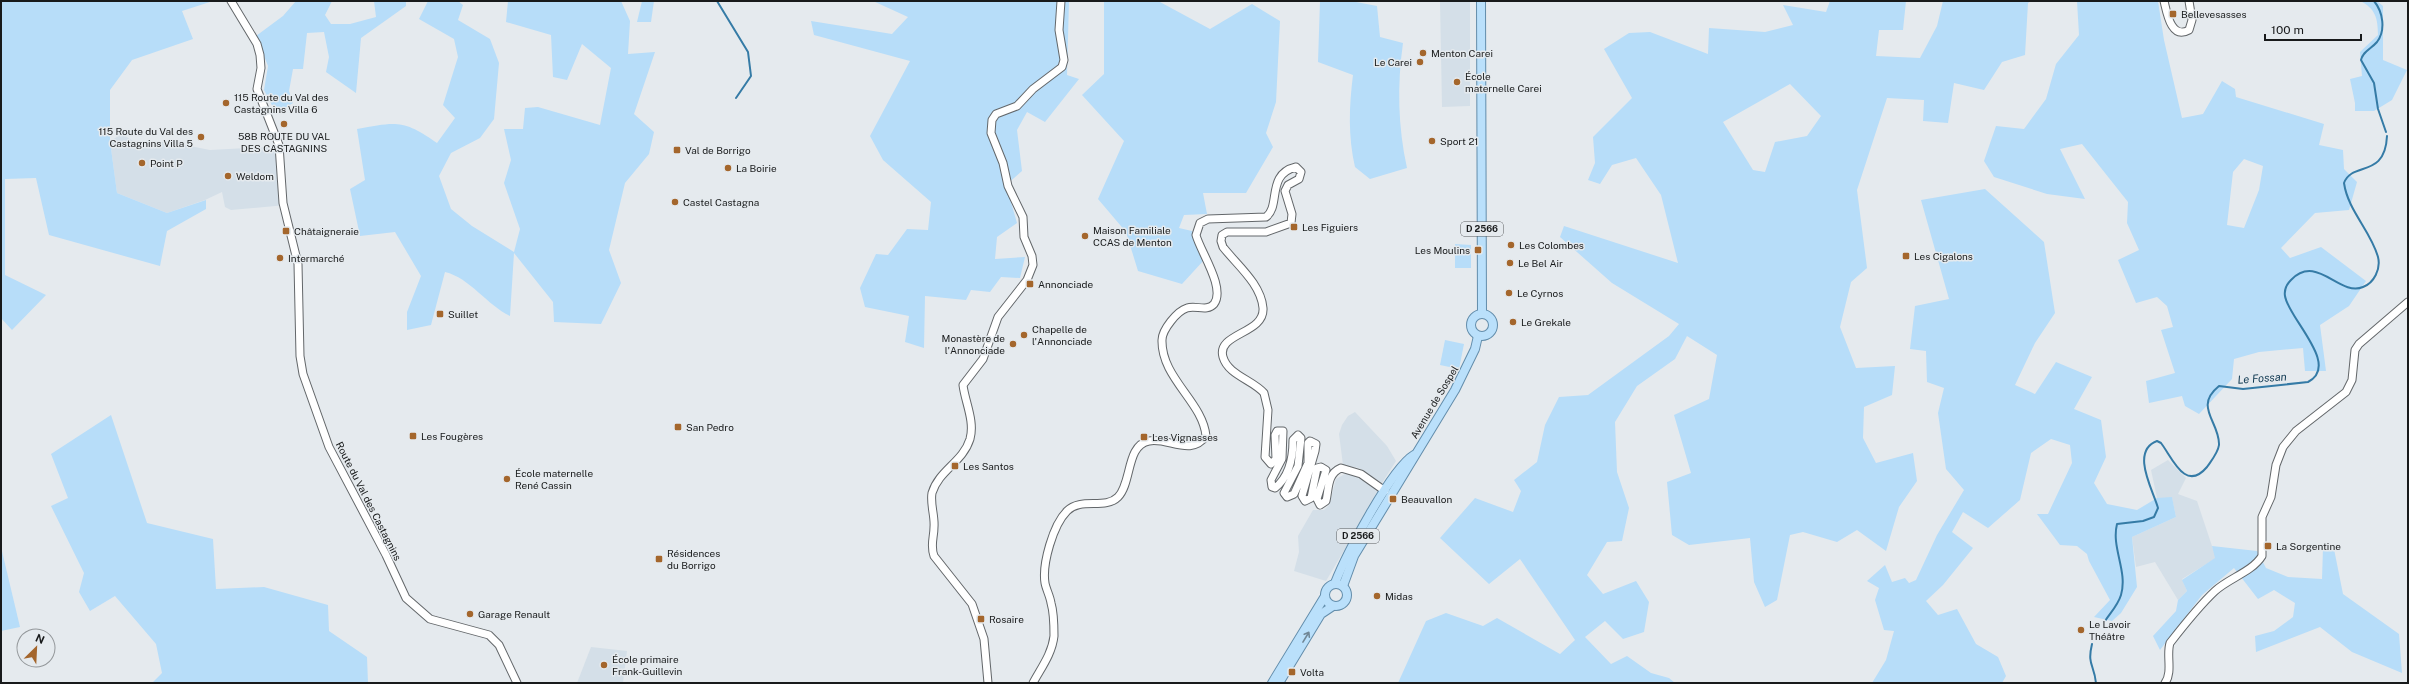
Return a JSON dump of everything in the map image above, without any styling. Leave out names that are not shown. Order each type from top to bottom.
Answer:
[{"type":"main road","name":"D 2566","points":[[1481,1],[1482,314]]},
{"type":"main road","points":[[1482,314],[1490,317],[1494,326],[1488,335],[1478,336],[1472,329],[1471,322],[1477,316],[1482,314]]},
{"type":"main road","name":"Avenue de Sospel","points":[[1343,586],[1354,556],[1411,465],[1414,455],[1456,390],[1475,349],[1478,336]]},
{"type":"main road","name":"Avenue de Sospel","points":[[1335,583],[1348,555],[1385,491],[1406,460],[1414,455]]},
{"type":"main road","points":[[1272,683],[1324,596],[1328,586],[1335,583],[1343,586],[1347,592],[1346,599],[1342,604],[1333,606],[1321,614],[1279,683]]},
{"type":"main road","points":[[1324,596],[1327,602],[1333,606]]},
{"type":"street","name":"Route du Val des Castagnins","points":[[231,1],[257,44],[260,55],[261,68],[257,89],[279,145],[284,203],[298,264],[298,342],[303,374],[329,446],[386,555],[400,589],[414,607],[430,619],[489,635],[499,645],[517,683]]},
{"type":"street","points":[[988,683],[984,639],[972,604],[934,556],[932,550],[934,527],[932,500],[935,486],[941,476],[960,457],[970,438],[970,422],[963,385],[965,380],[982,359],[998,317],[1031,273],[1032,256],[1024,237],[1023,217],[1008,186],[1003,163],[990,133],[990,126],[996,114],[1017,106],[1033,89],[1059,72],[1062,67],[1064,60],[1059,30],[1061,1]]},
{"type":"street","points":[[2164,1],[2172,26],[2177,31],[2183,32],[2189,30],[2192,23],[2189,1]]},
{"type":"street","points":[[1033,683],[1052,649],[1054,621],[1045,573],[1049,548],[1067,511],[1075,505],[1111,502],[1117,498],[1124,487],[1133,458],[1142,444],[1150,441],[1184,446],[1198,443],[1206,436],[1205,430],[1189,398],[1167,365],[1162,342],[1166,328],[1183,311],[1187,308],[1208,308],[1216,299],[1213,275],[1196,235],[1200,223],[1208,218],[1266,217],[1271,214],[1274,188],[1291,168],[1296,167],[1301,172],[1299,179],[1288,186],[1285,191],[1292,214],[1291,223],[1266,232],[1227,232],[1222,235],[1221,241],[1223,247],[1250,279],[1263,308],[1262,315],[1258,323],[1232,338],[1223,350],[1223,356],[1231,369],[1260,388],[1264,393],[1268,410],[1265,457],[1270,464],[1276,459],[1275,435],[1280,430],[1284,434],[1282,459],[1270,480],[1272,487],[1279,485],[1293,460],[1293,440],[1298,435],[1301,438],[1298,466],[1285,488],[1284,493],[1287,497],[1294,494],[1308,463],[1308,443],[1310,441],[1316,444],[1302,496],[1305,502],[1311,498],[1317,468],[1321,467],[1326,470],[1317,499],[1320,505],[1326,501],[1328,485],[1332,475],[1341,468],[1353,470],[1361,474],[1385,491]]},
{"type":"street","points":[[2165,683],[2168,676],[2168,650],[2170,642],[2214,592],[2231,578],[2251,568],[2262,556],[2262,517],[2271,497],[2276,465],[2288,438],[2346,392],[2352,380],[2356,350],[2359,344],[2408,302]]},
{"type":"shaded area","points":[[1,1],[213,1],[182,11],[193,39],[132,60],[110,90],[110,141],[117,193],[167,213],[206,200],[206,209],[167,231],[160,266],[49,235],[36,178],[5,179],[5,275],[46,295],[12,330],[1,318]]},
{"type":"shaded area","points":[[296,1],[332,1],[325,15],[331,24],[350,24],[376,17],[374,1],[406,1],[406,6],[361,38],[356,93],[326,72],[329,57],[324,32],[307,33],[303,69],[293,69],[289,91],[293,103],[276,113],[264,90],[268,66],[256,36],[283,16]]},
{"type":"shaded area","points":[[428,1],[458,1],[463,5],[458,20],[490,39],[499,63],[494,119],[480,138],[451,153],[439,176],[451,209],[472,226],[514,252],[520,229],[504,183],[511,160],[504,129],[523,129],[525,108],[538,107],[600,125],[611,68],[582,44],[567,80],[553,77],[551,35],[506,22],[508,1],[621,1],[630,21],[628,54],[655,52],[634,114],[654,132],[649,154],[625,183],[609,250],[621,283],[601,324],[554,322],[553,302],[514,253],[510,316],[462,280],[445,272],[431,325],[407,330],[407,312],[421,276],[395,232],[360,236],[350,189],[365,180],[357,129],[399,124],[416,130],[437,143],[455,118],[443,105],[458,57],[454,39],[419,19]]},
{"type":"shaded area","points":[[642,1],[654,1],[651,22],[637,22]]},
{"type":"shaded area","points":[[873,1],[1069,1],[1067,75],[1079,79],[1045,122],[1027,112],[1017,130],[1022,171],[1006,185],[1017,223],[997,237],[995,259],[1025,257],[1020,278],[1001,277],[990,292],[971,290],[966,300],[925,296],[924,348],[905,342],[909,316],[865,307],[860,288],[876,254],[888,255],[907,229],[928,230],[931,202],[883,160],[870,136],[910,61],[814,35],[811,21],[892,34],[908,17]]},
{"type":"shaded area","points":[[1104,1],[1160,2],[1210,29],[1252,4],[1280,21],[1276,102],[1266,133],[1273,147],[1246,193],[1203,193],[1207,214],[1184,215],[1179,228],[1192,231],[1204,260],[1182,284],[1138,271],[1126,232],[1098,199],[1124,141],[1082,95],[1104,74]]},
{"type":"shaded area","points":[[1320,1],[1351,1],[1377,6],[1380,37],[1403,43],[1399,106],[1407,168],[1370,179],[1355,167],[1351,144],[1350,121],[1353,75],[1318,62]]},
{"type":"shaded area","points":[[1440,1],[1470,1],[1470,106],[1442,107]]},
{"type":"shaded area","points":[[1830,1],[1906,1],[1903,30],[1879,30],[1876,56],[1920,58],[1937,26],[1943,1],[2031,1],[2028,3],[2025,55],[2002,62],[1984,90],[1954,83],[1948,123],[1923,121],[1924,100],[1887,98],[1857,190],[1867,268],[1851,282],[1840,327],[1856,368],[1895,366],[1892,395],[1864,407],[1863,438],[1876,463],[1913,453],[1917,481],[1899,507],[1886,551],[1857,530],[1837,542],[1803,532],[1790,535],[1777,600],[1765,607],[1754,582],[1750,538],[1689,545],[1672,535],[1667,482],[1691,473],[1674,415],[1709,399],[1717,355],[1687,336],[1675,359],[1637,386],[1615,422],[1617,472],[1629,508],[1622,541],[1607,542],[1587,575],[1603,594],[1636,581],[1649,602],[1644,632],[1623,639],[1605,621],[1585,637],[1611,664],[1627,656],[1651,673],[1669,678],[1675,683],[1398,683],[1426,621],[1446,613],[1483,626],[1497,618],[1560,654],[1575,640],[1520,559],[1489,584],[1440,538],[1475,498],[1513,512],[1521,491],[1514,480],[1537,462],[1545,425],[1559,397],[1588,395],[1669,336],[1679,324],[1612,283],[1560,237],[1564,226],[1678,263],[1661,195],[1636,158],[1612,165],[1600,184],[1588,180],[1595,163],[1593,137],[1632,98],[1604,49],[1629,33],[1650,32],[1708,54],[1709,28],[1765,32],[1793,25],[1783,5],[1826,12]],"holes":[[[1790,84],[1821,116],[1807,136],[1775,142],[1765,172],[1753,170],[1723,122]]]},
{"type":"shaded area","points":[[2077,1],[2158,1],[2164,40],[2182,118],[2203,114],[2222,81],[2235,89],[2236,97],[2324,124],[2319,145],[2343,150],[2344,169],[2357,182],[2349,210],[2315,213],[2281,248],[2290,258],[2321,247],[2366,281],[2349,306],[2320,325],[2326,371],[2305,371],[2303,348],[2259,352],[2234,359],[2232,379],[2199,414],[2185,406],[2182,396],[2149,403],[2146,381],[2175,373],[2161,330],[2173,327],[2167,306],[2157,297],[2136,303],[2118,260],[2139,250],[2127,223],[2128,202],[2082,144],[2060,149],[2085,199],[2047,194],[1994,177],[1984,161],[1996,126],[2024,129],[2046,99],[2056,64],[2079,35]],"holes":[[[2244,159],[2263,166],[2259,190],[2244,228],[2227,225],[2233,172]]]},
{"type":"shaded area","points":[[2360,1],[2377,1],[2383,6],[2383,60],[2407,70],[2392,100],[2374,111],[2355,111],[2355,103],[2350,79],[2362,76],[2360,52],[2378,35],[2375,14],[2369,7]]},
{"type":"shaded area","points":[[122,134],[144,148],[165,141],[210,150],[282,146],[286,205],[231,210],[225,207],[222,192],[205,200],[167,213],[117,193],[110,141]]},
{"type":"shaded area","points":[[1985,189],[2044,242],[2055,313],[2035,343],[2015,385],[2035,394],[2056,362],[2092,377],[2074,409],[2101,420],[2106,457],[2094,483],[2107,504],[2137,510],[2157,498],[2172,497],[2176,517],[2132,537],[2137,587],[2121,613],[2112,621],[2094,617],[2110,600],[2089,561],[2087,554],[2077,546],[2060,545],[2037,514],[2048,514],[2072,463],[2070,445],[2051,439],[2031,453],[2020,500],[1988,528],[1963,512],[1952,532],[1973,548],[1943,585],[1926,601],[1938,615],[1957,609],[1976,644],[1998,657],[2006,676],[2002,683],[1872,683],[1886,660],[1894,631],[1884,630],[1875,600],[1879,588],[1867,581],[1885,565],[1892,582],[1905,578],[1909,583],[1916,580],[1937,535],[1964,490],[1946,469],[1938,413],[1944,388],[1927,382],[1926,351],[1910,349],[1915,306],[1949,299],[1921,200]]},
{"type":"shaded area","points":[[1455,244],[1471,245],[1471,268],[1455,268]]},
{"type":"shaded area","points":[[1445,340],[1464,344],[1459,369],[1440,365]]},
{"type":"shaded area","points":[[1355,412],[1387,446],[1396,461],[1382,483],[1359,468],[1343,465],[1339,434],[1342,425],[1348,416]]},
{"type":"shaded area","points":[[111,415],[147,523],[213,539],[216,589],[264,587],[328,605],[329,631],[367,657],[368,683],[152,683],[162,673],[156,644],[115,596],[90,611],[79,592],[84,573],[51,506],[68,498],[51,454]]},
{"type":"shaded area","points":[[2168,460],[2186,478],[2178,494],[2197,501],[2216,558],[2182,579],[2187,591],[2178,600],[2155,562],[2136,567],[2132,537],[2176,517],[2172,498],[2157,498],[2151,470]]},
{"type":"shaded area","points":[[1347,473],[1356,475],[1379,491],[1326,581],[1294,571],[1299,552],[1298,536],[1313,510],[1324,510],[1329,505],[1336,479]]},
{"type":"shaded area","points":[[2212,546],[2257,551],[2266,568],[2288,577],[2322,579],[2323,548],[2334,549],[2343,594],[2399,634],[2402,673],[2352,652],[2320,627],[2256,652],[2255,636],[2274,631],[2293,617],[2295,603],[2274,590],[2258,599],[2234,568],[2202,595],[2160,650],[2153,636],[2176,611],[2178,600],[2187,591],[2182,580],[2215,558]]},
{"type":"shaded area","points":[[1,547],[20,627],[1,631]]},
{"type":"shaded area","name":"École primaire Frank-Guillevin","points":[[591,647],[627,651],[623,683],[577,683]]},
{"type":"waterway","points":[[717,1],[748,52],[751,76],[736,98]]},
{"type":"waterway","name":"Le Fossan","points":[[2374,1],[2380,10],[2382,32],[2377,42],[2365,52],[2361,60],[2374,83],[2378,109],[2386,132]]},
{"type":"waterway","name":"Le Fossan","points":[[2105,621],[2118,602],[2123,586],[2116,542],[2117,524],[2143,521],[2154,517],[2158,508],[2148,482],[2144,462],[2145,453],[2149,446],[2157,441],[2161,443],[2175,464],[2186,475],[2192,476],[2199,474],[2207,467],[2214,457],[2219,445],[2216,429],[2208,408],[2208,401],[2219,386],[2243,389],[2308,382],[2317,374],[2319,364],[2316,353],[2288,305],[2285,296],[2285,289],[2291,280],[2301,273],[2310,271],[2319,273],[2345,286],[2354,288],[2367,285],[2376,275],[2379,262],[2375,248],[2350,203],[2344,183],[2348,176],[2354,172],[2375,164],[2381,158],[2385,149],[2387,136]]},
{"type":"waterway","name":"Le Fossan","points":[[2092,644],[2090,656],[2096,683]]},
{"type":"place","name":"Bellevesasses","points":[[2173,14]]},
{"type":"place","name":"Menton Carei","points":[[1423,53]]},
{"type":"place","name":"Le Carei","points":[[1420,62]]},
{"type":"place","name":"École maternelle Carei","points":[[1457,82]]},
{"type":"place","name":"115 Route du Val des Castagnins Villa 6","points":[[226,103]]},
{"type":"place","name":"58B ROUTE DU VAL DES CASTAGNINS","points":[[284,124]]},
{"type":"place","name":"115 Route du Val des Castagnins Villa 5","points":[[201,137]]},
{"type":"place","name":"Sport 21","points":[[1432,141]]},
{"type":"place","name":"Val de Borrigo","points":[[677,150]]},
{"type":"place","name":"Point P","points":[[142,163]]},
{"type":"place","name":"La Boirie","points":[[728,168]]},
{"type":"place","name":"Weldom","points":[[228,176]]},
{"type":"place","name":"Castel Castagna","points":[[675,202]]},
{"type":"place","name":"Les Figuiers","points":[[1294,227]]},
{"type":"place","name":"Châtaigneraie","points":[[286,231]]},
{"type":"place","name":"Maison Familiale CCAS de Menton","points":[[1085,236]]},
{"type":"place","name":"Les Colombes","points":[[1511,245]]},
{"type":"place","name":"Les Moulins","points":[[1478,250]]},
{"type":"place","name":"Les Cigalons","points":[[1906,256]]},
{"type":"place","name":"Intermarché","points":[[280,258]]},
{"type":"place","name":"Le Bel Air","points":[[1510,263]]},
{"type":"place","name":"Annonciade","points":[[1030,284]]},
{"type":"place","name":"Le Cyrnos","points":[[1509,293]]},
{"type":"place","name":"Suillet","points":[[440,314]]},
{"type":"place","name":"Le Grekale","points":[[1513,322]]},
{"type":"place","name":"Chapelle de l'Annonciade","points":[[1024,335]]},
{"type":"place","name":"Monastère de l'Annonciade","points":[[1013,344]]},
{"type":"place","name":"San Pedro","points":[[678,427]]},
{"type":"place","name":"Les Fougères","points":[[413,436]]},
{"type":"place","name":"Les Vignasses","points":[[1144,437]]},
{"type":"place","name":"Les Santos","points":[[955,466]]},
{"type":"place","name":"École maternelle René Cassin","points":[[507,479]]},
{"type":"place","name":"Beauvallon","points":[[1393,499]]},
{"type":"place","name":"La Sorgentine","points":[[2268,546]]},
{"type":"place","name":"Résidences du Borrigo","points":[[659,559]]},
{"type":"place","name":"Midas","points":[[1377,596]]},
{"type":"place","name":"Garage Renault","points":[[470,614]]},
{"type":"place","name":"Rosaire","points":[[981,619]]},
{"type":"place","name":"Le Lavoir Théâtre","points":[[2081,630]]},
{"type":"place","name":"École primaire Frank-Guillevin","points":[[604,665]]},
{"type":"place","name":"Volta","points":[[1292,672]]}]
